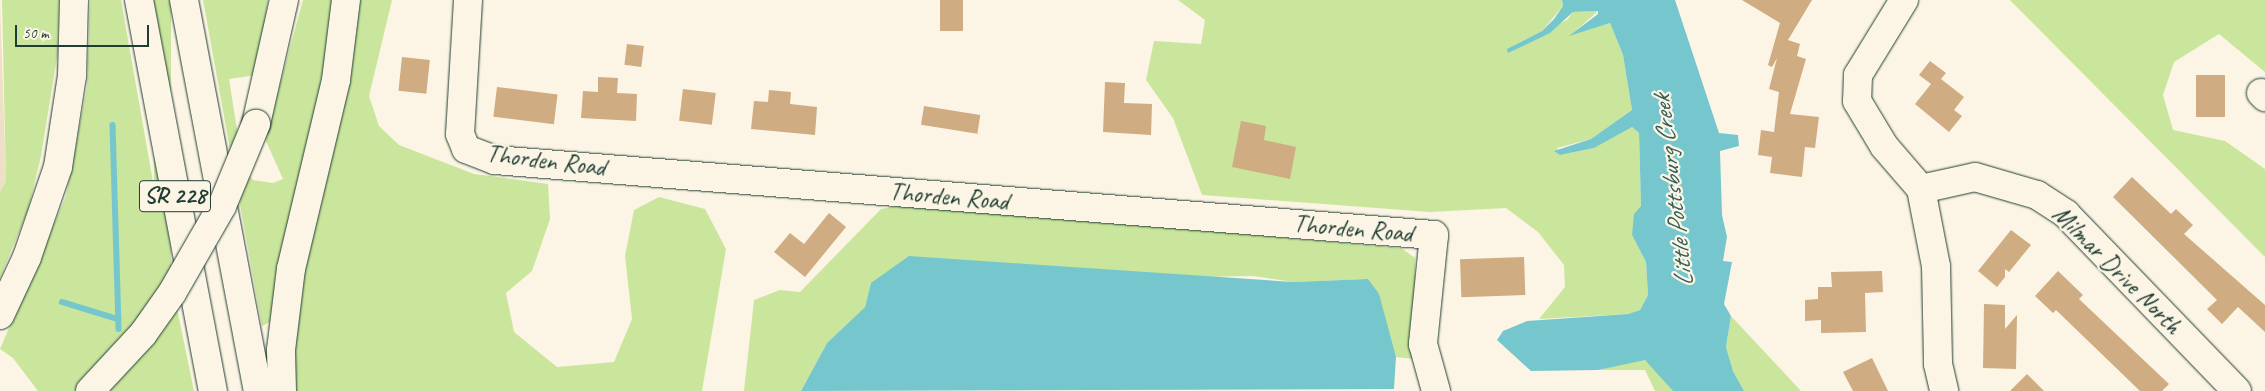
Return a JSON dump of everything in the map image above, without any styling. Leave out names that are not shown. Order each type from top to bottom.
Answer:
[{"type":"main road","points":[[0,315],[27,257],[58,167],[72,76],[74,0]]},
{"type":"main road","name":"SR 228","points":[[139,0],[213,391]]},
{"type":"main road","name":"SR 228","points":[[184,0],[258,391]]},
{"type":"main road","points":[[90,391],[143,334],[172,294],[222,206],[256,124],[284,0]]},
{"type":"main road","points":[[282,391],[281,350],[291,269],[336,80],[346,0]]},
{"type":"main road","name":"Thorden Road","points":[[468,0],[460,134],[466,149],[495,160],[1434,236],[1423,344],[1436,391]]},
{"type":"main road","points":[[1904,0],[1858,75],[1857,101],[1884,146],[1921,189],[1936,266],[1938,364],[1944,391]]},
{"type":"main road","name":"Milmar Drive North","points":[[1921,189],[1975,177],[2037,195],[2066,214],[2237,391]]},
{"type":"shaded area","points":[[0,0],[6,181],[0,192]]},
{"type":"green space","points":[[2,0],[59,0],[58,51],[41,156],[28,210],[0,278],[0,192],[6,181]]},
{"type":"green space","points":[[90,0],[121,0],[165,250],[194,391],[38,391],[13,358],[0,349],[66,196],[87,87]]},
{"type":"green space","points":[[154,0],[171,0],[171,391],[154,391]]},
{"type":"green space","points":[[203,0],[268,0],[256,75],[229,79],[241,155],[249,175],[253,180],[273,183],[283,179],[265,139],[303,0],[339,0],[288,242],[283,241],[270,322],[262,326]]},
{"type":"green space","points":[[357,0],[392,0],[369,96],[379,126],[399,145],[474,174],[548,184],[550,219],[532,271],[506,293],[514,332],[557,367],[614,362],[632,319],[625,256],[634,210],[659,197],[705,209],[726,249],[702,391],[294,391],[295,342],[306,259]]},
{"type":"green space","points":[[1178,0],[1562,0],[1563,6],[1542,31],[1508,48],[1567,20],[1573,12],[1598,11],[1572,34],[1610,23],[1623,55],[1632,110],[1591,139],[1557,148],[1560,155],[1594,148],[1622,130],[1632,127],[1639,133],[1641,206],[1632,235],[1646,262],[1648,295],[1640,310],[1628,314],[1539,319],[1565,287],[1564,265],[1538,232],[1506,208],[1430,212],[1202,195],[1173,118],[1146,80],[1154,41],[1201,44],[1205,20]]},
{"type":"green space","points":[[2010,0],[2265,0],[2265,72],[2219,34],[2174,62],[2163,95],[2173,130],[2225,141],[2265,169],[2265,257]]},
{"type":"green space","points":[[908,204],[1401,248],[1415,258],[1415,359],[1396,357],[1368,279],[1293,282],[1253,276],[871,283],[865,307],[827,343],[801,391],[744,391],[754,300],[780,290],[800,292],[881,209]]},
{"type":"green space","points":[[1731,316],[1801,391],[1744,391],[1733,371],[1726,347]]},
{"type":"green space","points":[[1634,360],[1645,360],[1657,370],[1673,391],[1655,391],[1645,370],[1598,370]]},
{"type":"water","name":"Little Pottsburg Creek","points":[[1562,0],[1675,0],[1719,133],[1738,135],[1739,146],[1720,151],[1722,215],[1727,237],[1723,261],[1732,262],[1724,304],[1731,316],[1726,347],[1733,371],[1744,391],[1673,391],[1645,360],[1598,370],[1531,371],[1497,340],[1503,331],[1527,321],[1628,314],[1640,310],[1648,295],[1646,262],[1632,235],[1634,214],[1641,206],[1639,133],[1632,127],[1594,148],[1560,155],[1554,151],[1591,139],[1632,110],[1623,55],[1610,23],[1569,36],[1598,14],[1598,11],[1573,12],[1550,33],[1508,53],[1507,49],[1542,31],[1563,6]]},
{"type":"water","points":[[909,256],[1293,282],[1368,279],[1379,294],[1396,357],[1394,389],[801,391],[827,343],[865,307],[871,283]]},
{"type":"building","points":[[940,0],[963,0],[963,31],[940,31]]},
{"type":"building","points":[[1742,0],[1812,0],[1788,40],[1800,44],[1797,56],[1806,59],[1790,114],[1819,117],[1815,148],[1805,147],[1802,177],[1770,173],[1772,157],[1758,155],[1761,130],[1774,132],[1779,92],[1769,89],[1777,58],[1772,67],[1768,65],[1780,23]]},
{"type":"building","points":[[627,44],[644,46],[641,67],[624,65]]},
{"type":"building","points":[[402,57],[430,60],[426,94],[398,91]]},
{"type":"building","points":[[1930,61],[1946,73],[1941,79],[1964,97],[1954,110],[1962,116],[1949,132],[1915,104],[1931,84],[1919,75]]},
{"type":"building","points":[[2196,75],[2225,75],[2225,117],[2196,117]]},
{"type":"building","points":[[598,77],[618,78],[617,93],[637,94],[636,121],[581,118],[583,91],[598,92]]},
{"type":"building","points":[[1105,82],[1125,83],[1124,103],[1152,104],[1151,135],[1103,132]]},
{"type":"building","points":[[497,87],[558,94],[554,124],[493,117]]},
{"type":"building","points":[[683,89],[716,93],[712,125],[679,121]]},
{"type":"building","points":[[769,90],[791,92],[790,104],[817,107],[815,135],[751,129],[754,101],[768,102]]},
{"type":"building","points":[[924,106],[980,115],[977,134],[921,125]]},
{"type":"building","points":[[1241,121],[1266,126],[1264,140],[1296,147],[1290,179],[1232,167]]},
{"type":"building","points":[[2132,177],[2171,214],[2176,209],[2193,225],[2184,234],[2265,305],[2265,332],[2238,307],[2222,324],[2207,309],[2217,300],[2113,197]]},
{"type":"building","points":[[829,213],[846,227],[805,277],[774,252],[790,233],[804,244]]},
{"type":"building","points":[[2011,230],[2031,245],[2009,272],[2005,269],[2005,277],[1997,287],[1978,271]]},
{"type":"building","points":[[1524,257],[1525,295],[1461,297],[1460,259]]},
{"type":"building","points":[[1882,271],[1883,292],[1865,293],[1866,332],[1821,333],[1821,320],[1805,321],[1805,300],[1818,299],[1818,287],[1832,287],[1831,272]]},
{"type":"building","points":[[2058,271],[2083,295],[2079,299],[2169,384],[2162,391],[2140,391],[2056,310],[2053,313],[2035,296]]},
{"type":"building","points":[[1984,304],[2005,305],[2005,329],[2017,315],[2016,369],[1983,368]]},
{"type":"building","points":[[1872,358],[1888,391],[1853,391],[1843,372]]},
{"type":"building","points":[[2027,374],[2044,391],[2010,391]]},
{"type":"waterway","points":[[113,125],[119,329]]},
{"type":"waterway","points":[[62,302],[118,319]]}]
